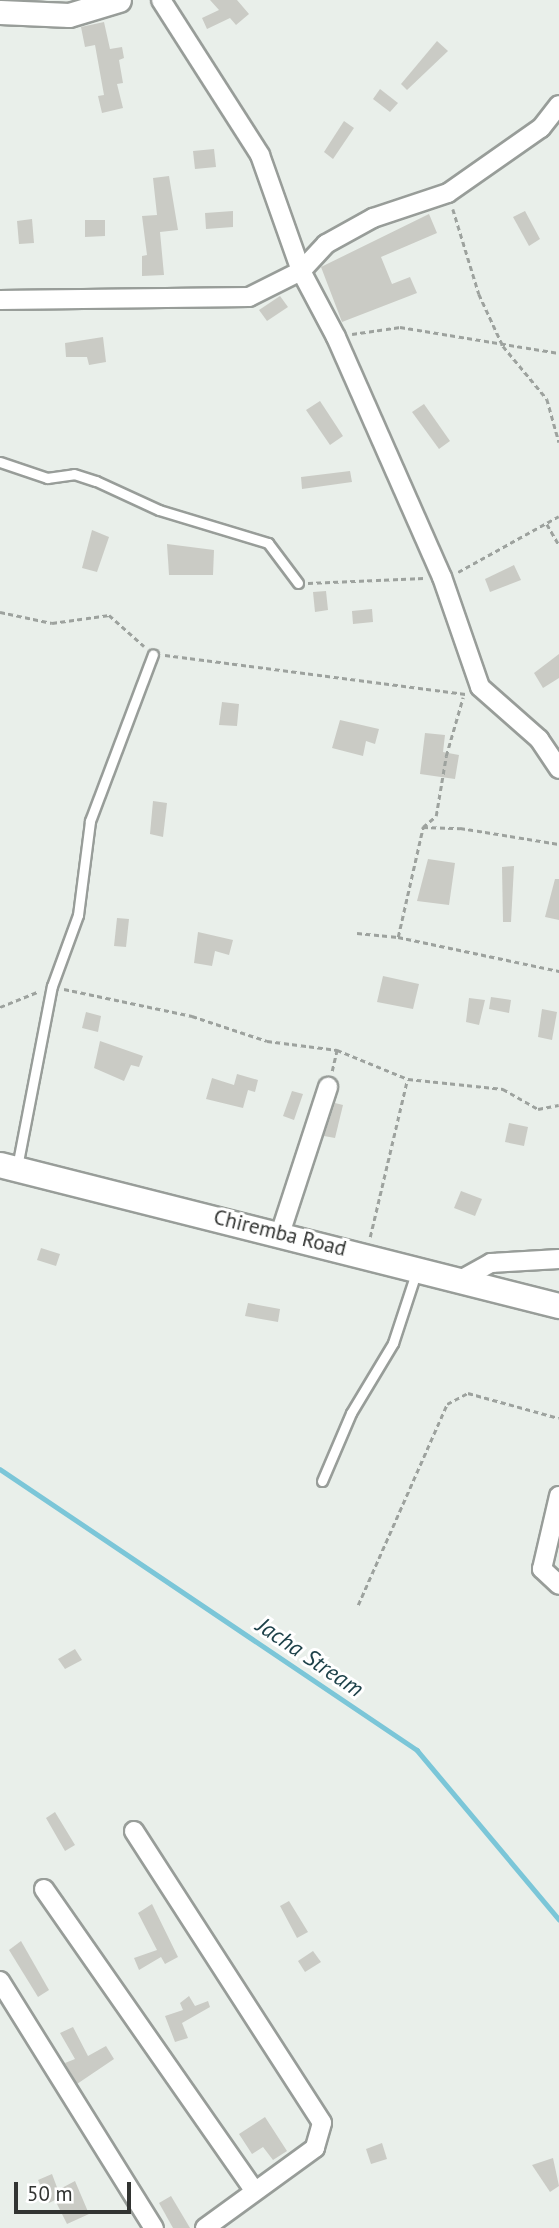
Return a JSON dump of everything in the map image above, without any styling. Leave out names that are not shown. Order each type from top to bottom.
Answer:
[{"type":"main road","name":"Chiremba Road","points":[[8,1166],[367,1254],[559,1306]]},
{"type":"street","points":[[0,12],[69,15],[119,0]]},
{"type":"street","points":[[161,0],[260,155],[301,271],[336,337],[442,578],[480,687],[539,739],[559,769]]},
{"type":"street","points":[[0,300],[249,297],[301,271],[326,244],[373,218],[449,193],[541,128],[559,105]]},
{"type":"street","points":[[280,1234],[328,1087]]},
{"type":"street","points":[[462,1279],[491,1263],[559,1259]]},
{"type":"street","points":[[559,1496],[542,1569],[559,1585]]},
{"type":"street","points":[[134,1830],[321,2123],[315,2148],[205,2228]]},
{"type":"street","points":[[44,1889],[255,2191]]},
{"type":"street","points":[[0,1981],[154,2228]]},
{"type":"lane","points":[[0,462],[47,478],[74,474],[85,477],[159,510],[268,543],[298,583]]},
{"type":"lane","points":[[8,1166],[52,986],[78,915],[90,821],[153,653]]},
{"type":"lane","points":[[323,1481],[351,1413],[393,1343],[418,1267]]},
{"type":"path","points":[[449,193],[479,294],[503,346],[547,399],[559,442]]},
{"type":"path","points":[[336,337],[400,327],[503,346],[559,353]]},
{"type":"path","points":[[298,583],[442,578],[559,516]]},
{"type":"path","points":[[547,524],[559,545]]},
{"type":"path","points":[[0,612],[52,623],[109,615],[153,653],[463,696],[480,687]]},
{"type":"path","points":[[398,937],[423,827],[436,816],[446,756],[463,696]]},
{"type":"path","points":[[423,827],[460,828],[559,844]]},
{"type":"path","points":[[357,933],[398,937],[559,971]]},
{"type":"path","points":[[0,1007],[52,986],[192,1016],[267,1041],[337,1050],[408,1079],[503,1089],[538,1109],[559,1105]]},
{"type":"path","points":[[328,1087],[337,1050]]},
{"type":"path","points":[[367,1254],[408,1079]]},
{"type":"path","points":[[358,1605],[447,1404],[468,1393],[559,1418]]},
{"type":"building","points":[[210,0],[237,0],[249,14],[236,25],[230,18],[207,29],[202,18],[219,10]]},
{"type":"building","points":[[104,22],[110,49],[122,47],[124,58],[119,60],[123,83],[117,84],[123,108],[102,113],[98,96],[104,95],[95,45],[85,47],[81,27]]},
{"type":"building","points":[[437,41],[448,51],[407,90],[401,84]]},
{"type":"building","points":[[380,89],[398,103],[390,112],[373,99]]},
{"type":"building","points":[[344,121],[354,128],[333,159],[324,152]]},
{"type":"building","points":[[214,149],[216,167],[195,169],[193,151]]},
{"type":"building","points":[[169,176],[178,230],[160,232],[164,275],[142,276],[142,256],[147,255],[142,216],[157,215],[153,178]]},
{"type":"building","points":[[233,211],[233,227],[206,229],[205,213]]},
{"type":"building","points":[[525,211],[540,239],[529,246],[513,217]]},
{"type":"building","points":[[429,214],[437,233],[381,257],[392,284],[410,277],[417,293],[342,322],[321,267]]},
{"type":"building","points":[[32,219],[34,243],[19,244],[17,221]]},
{"type":"building","points":[[85,220],[105,220],[105,236],[85,237]]},
{"type":"building","points":[[280,296],[288,307],[267,321],[259,310]]},
{"type":"building","points":[[103,337],[106,362],[89,365],[87,357],[66,357],[65,343]]},
{"type":"building","points":[[320,401],[343,436],[330,445],[306,410]]},
{"type":"building","points":[[424,404],[450,441],[439,449],[412,412]]},
{"type":"building","points":[[350,471],[352,482],[302,489],[301,477]]},
{"type":"building","points":[[92,530],[109,537],[97,572],[82,568]]},
{"type":"building","points":[[167,544],[214,550],[213,575],[169,575]]},
{"type":"building","points":[[514,565],[521,580],[490,592],[485,579]]},
{"type":"building","points":[[326,591],[328,610],[315,612],[313,592]]},
{"type":"building","points":[[372,609],[373,622],[353,624],[352,611]]},
{"type":"building","points":[[559,654],[559,678],[543,688],[534,673]]},
{"type":"building","points":[[222,702],[239,704],[237,726],[219,725]]},
{"type":"building","points":[[340,720],[379,729],[375,744],[366,741],[363,756],[332,748]]},
{"type":"building","points":[[425,733],[445,735],[443,752],[459,755],[455,779],[420,774]]},
{"type":"building","points":[[153,801],[167,803],[163,837],[150,834]]},
{"type":"building","points":[[428,859],[455,863],[449,905],[417,901]]},
{"type":"building","points":[[514,866],[511,922],[503,922],[502,867]]},
{"type":"building","points":[[555,879],[559,879],[559,920],[545,917]]},
{"type":"building","points":[[117,918],[129,919],[126,947],[114,946]]},
{"type":"building","points":[[198,932],[233,940],[229,955],[215,951],[212,966],[194,963]]},
{"type":"building","points":[[383,976],[419,984],[413,1009],[377,1002]]},
{"type":"building","points":[[491,997],[511,1000],[509,1013],[489,1009]]},
{"type":"building","points":[[469,998],[485,1000],[479,1025],[466,1022]]},
{"type":"building","points":[[542,1009],[557,1012],[552,1040],[538,1037]]},
{"type":"building","points":[[86,1012],[101,1016],[98,1032],[82,1028]]},
{"type":"building","points":[[100,1041],[143,1056],[139,1067],[131,1065],[124,1081],[94,1068]]},
{"type":"building","points":[[237,1074],[258,1080],[255,1092],[248,1090],[243,1108],[206,1099],[212,1078],[234,1085]]},
{"type":"building","points":[[292,1091],[303,1094],[294,1120],[283,1116]]},
{"type":"building","points":[[335,1103],[343,1105],[335,1138],[324,1136]]},
{"type":"building","points":[[509,1123],[528,1127],[524,1146],[505,1142]]},
{"type":"building","points":[[461,1191],[482,1199],[475,1216],[454,1208]]},
{"type":"building","points":[[41,1248],[60,1254],[56,1266],[37,1260]]},
{"type":"building","points":[[248,1303],[280,1309],[278,1322],[245,1316]]},
{"type":"building","points":[[75,1649],[82,1660],[65,1669],[58,1659]]},
{"type":"building","points":[[55,1812],[75,1845],[65,1851],[46,1818]]},
{"type":"building","points":[[289,1901],[308,1932],[297,1938],[280,1906]]},
{"type":"building","points":[[152,1904],[178,1957],[165,1964],[161,1957],[139,1970],[134,1958],[157,1950],[138,1913]]},
{"type":"building","points":[[21,1941],[49,1990],[38,1997],[9,1950]]},
{"type":"building","points":[[313,1951],[321,1962],[305,1972],[298,1961]]},
{"type":"building","points":[[189,1996],[195,2006],[208,2001],[210,2007],[182,2023],[188,2038],[175,2042],[165,2016],[183,2010],[180,2003]]},
{"type":"building","points":[[73,2027],[88,2056],[106,2046],[114,2059],[77,2084],[65,2063],[75,2059],[60,2033]]},
{"type":"building","points":[[265,2117],[287,2151],[273,2160],[263,2147],[252,2154],[239,2134]]},
{"type":"building","points":[[382,2143],[387,2159],[371,2164],[366,2149]]},
{"type":"building","points":[[553,2158],[559,2186],[550,2192],[532,2165]]},
{"type":"building","points":[[52,2174],[58,2190],[75,2181],[89,2214],[67,2224],[55,2200],[49,2203],[38,2180]]},
{"type":"building","points":[[171,2196],[190,2228],[173,2228],[159,2203]]},
{"type":"waterway","name":"Jacha Stream","points":[[0,1469],[417,1750],[559,1919]]}]
